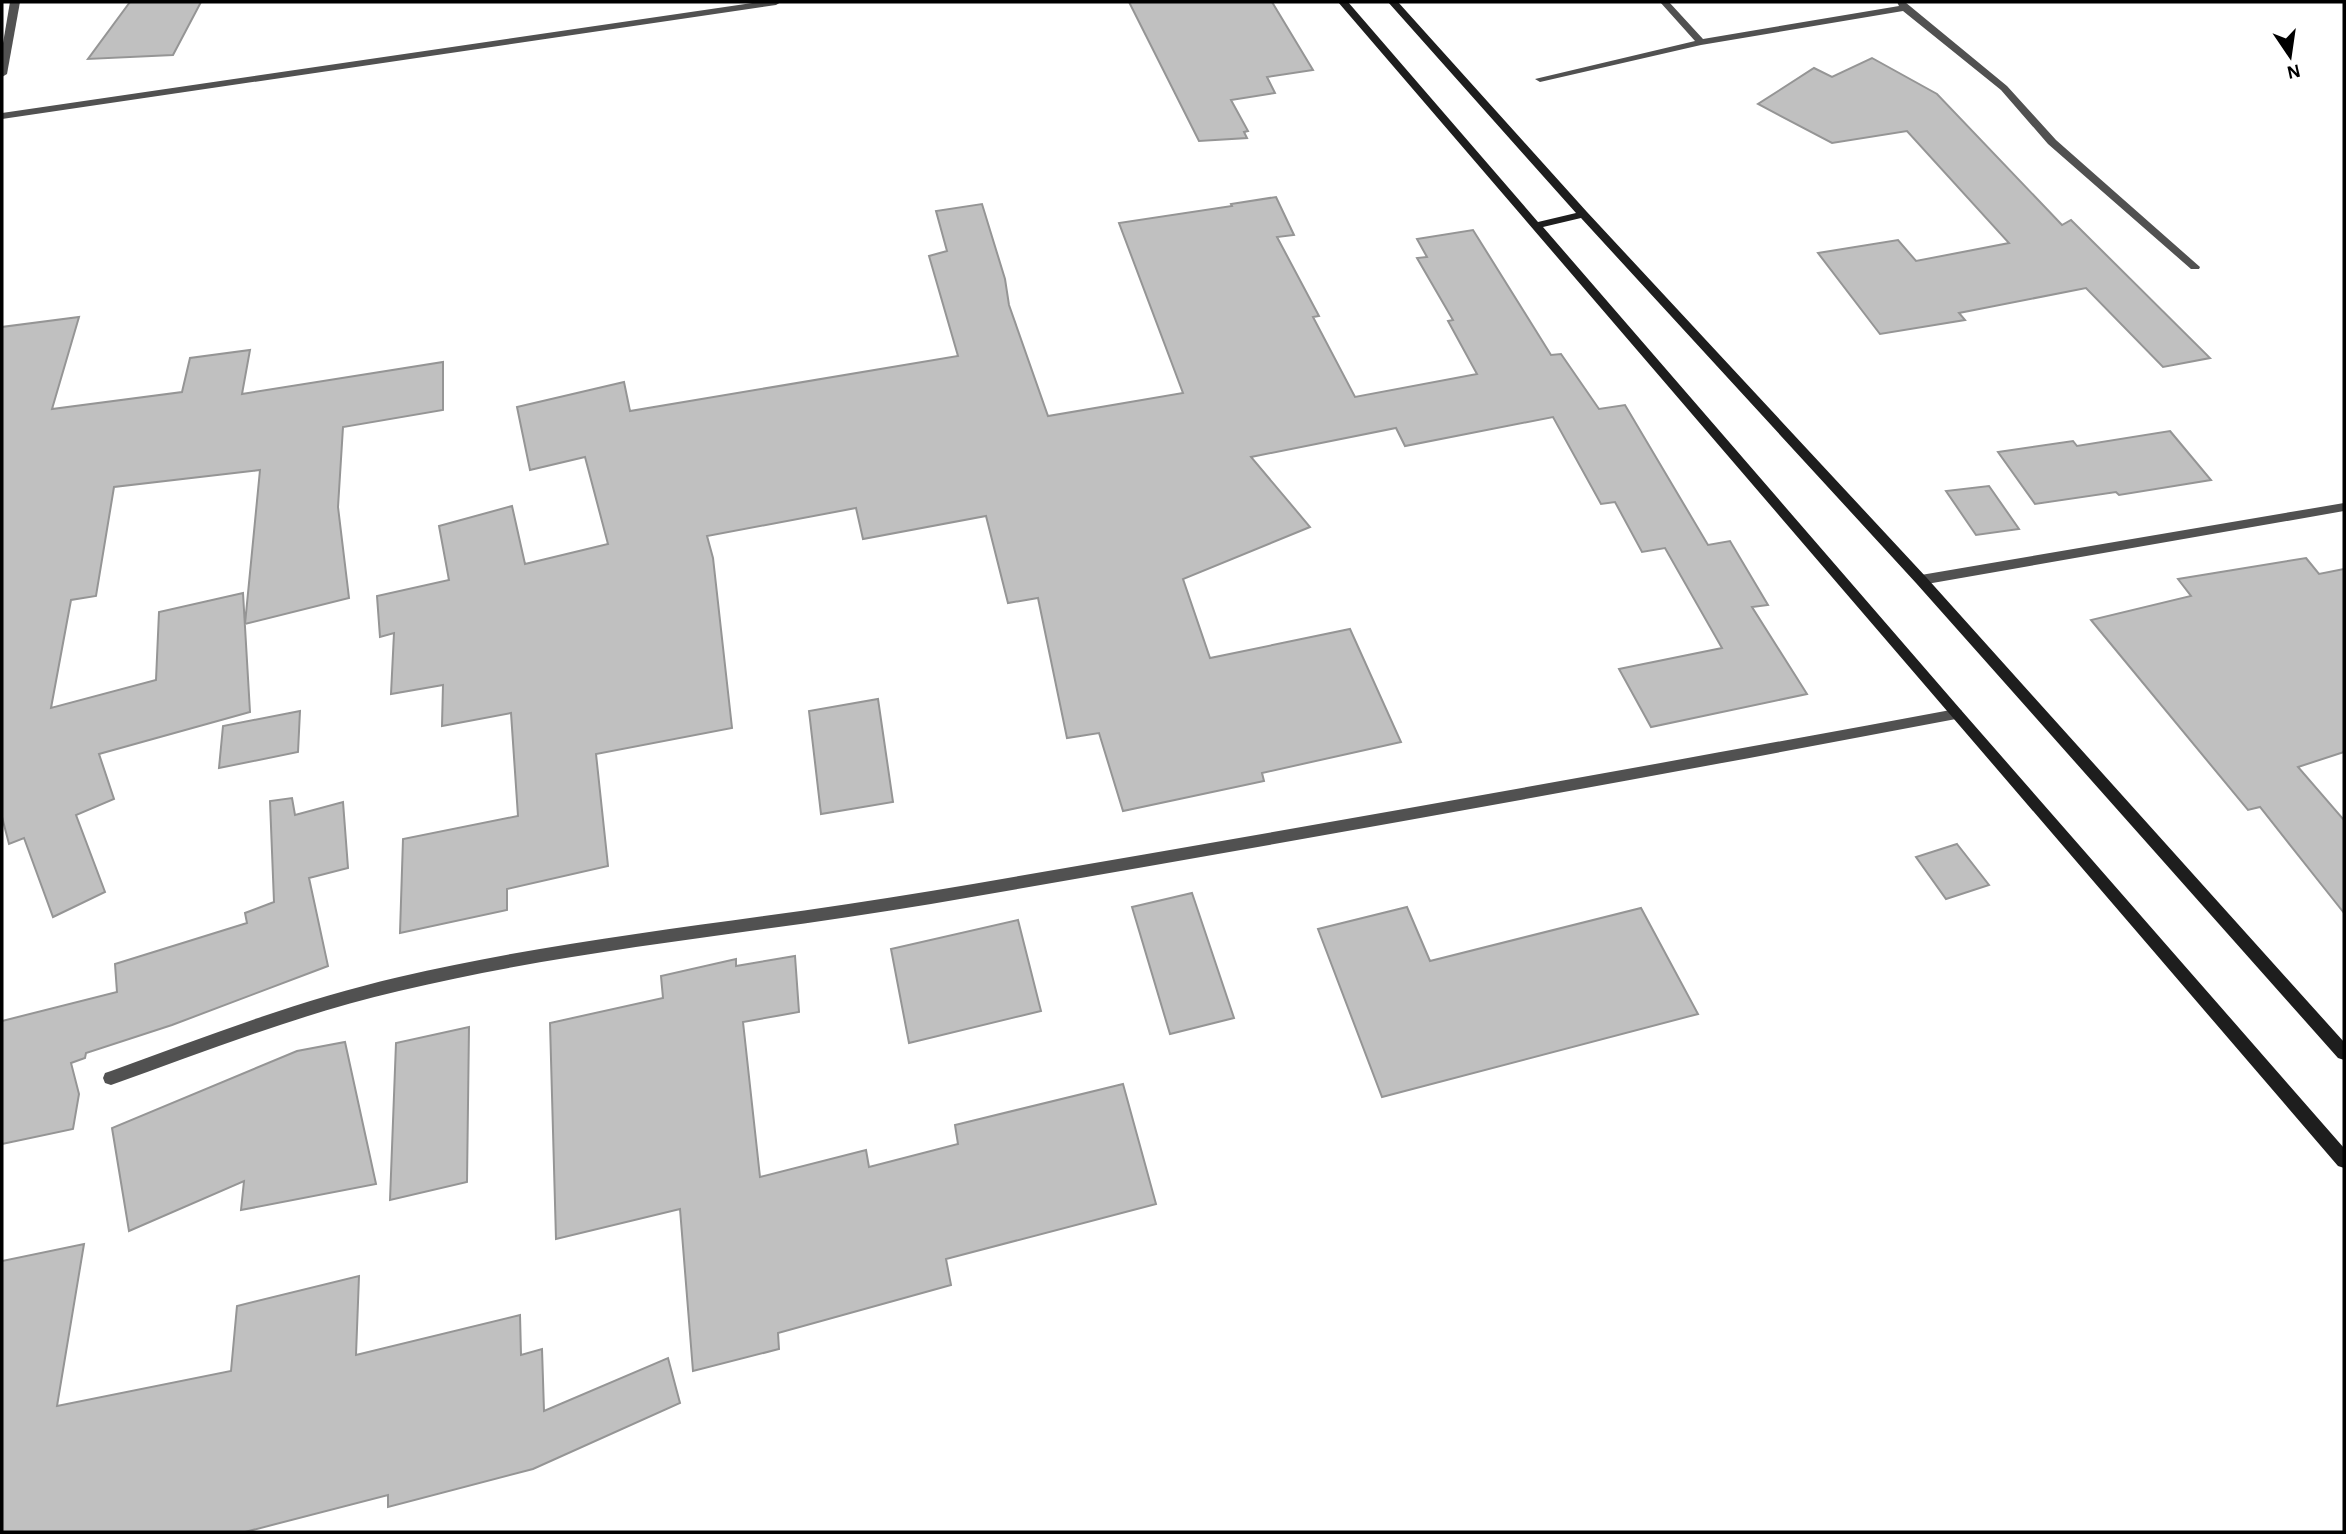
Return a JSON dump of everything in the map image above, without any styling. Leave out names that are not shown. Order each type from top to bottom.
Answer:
[{"type":"street","points":[[2,74],[15,2]]},
{"type":"street","points":[[2,116],[776,2]]},
{"type":"street","points":[[1343,2],[1956,715],[2344,1160]]},
{"type":"street","points":[[1393,2],[1583,214],[1921,580],[2344,1053]]},
{"type":"street","points":[[1664,2],[1701,42]]},
{"type":"street","points":[[1540,79],[1701,42],[1903,5],[2004,88],[2052,142],[2195,267]]},
{"type":"street","points":[[1535,226],[1583,214]]},
{"type":"street","points":[[1921,580],[2344,507]]},
{"type":"street","points":[[111,1078],[259,1024],[410,981],[563,952],[839,914],[1513,797],[1956,715]]},
{"type":"building","points":[[130,2],[201,2],[173,55],[88,59]]},
{"type":"building","points":[[1129,2],[1272,2],[1313,70],[1267,77],[1275,93],[1231,100],[1248,131],[1244,132],[1247,138],[1199,141]]},
{"type":"building","points":[[1872,58],[1937,94],[2062,225],[2071,220],[2210,358],[2163,367],[2086,288],[1959,313],[1965,320],[1880,334],[1818,253],[1898,240],[1916,261],[2009,243],[1907,131],[1832,143],[1758,104],[1814,68],[1832,77]]},
{"type":"building","points":[[1276,197],[1294,235],[1277,237],[1319,316],[1313,317],[1355,397],[1477,374],[1448,321],[1453,320],[1417,258],[1427,257],[1417,239],[1473,230],[1551,355],[1561,354],[1599,409],[1625,405],[1708,545],[1730,541],[1768,605],[1752,607],[1807,694],[1651,727],[1619,669],[1722,648],[1665,548],[1642,552],[1615,502],[1601,504],[1553,417],[1405,446],[1396,428],[1251,457],[1310,527],[1183,579],[1210,658],[1350,629],[1401,742],[1262,773],[1264,781],[1123,811],[1099,733],[1067,738],[1038,598],[1008,603],[986,516],[863,539],[856,508],[707,536],[713,558],[732,728],[596,754],[608,866],[507,889],[507,910],[400,933],[403,839],[518,816],[511,713],[442,726],[443,685],[391,694],[394,633],[380,637],[377,596],[449,580],[439,526],[512,506],[525,564],[608,544],[585,457],[530,470],[517,407],[624,382],[630,411],[958,356],[929,256],[947,251],[936,211],[982,204],[1005,279],[1009,305],[1048,416],[1183,393],[1119,223]]},
{"type":"building","points":[[79,317],[52,409],[182,392],[190,358],[250,350],[242,394],[443,362],[443,410],[343,427],[338,507],[349,598],[245,624],[260,470],[114,487],[96,596],[71,600],[51,708],[156,680],[159,612],[243,593],[250,712],[99,754],[114,799],[76,815],[105,892],[53,917],[24,838],[9,844],[2,817],[2,327]]},
{"type":"building","points":[[2170,431],[2211,480],[2119,495],[2116,492],[2035,504],[1998,452],[2073,441],[2077,446]]},
{"type":"building","points":[[1989,486],[2019,529],[1976,535],[1946,491]]},
{"type":"building","points":[[2306,558],[2319,574],[2344,569],[2344,752],[2298,767],[2344,820],[2344,913],[2260,807],[2248,810],[2091,620],[2191,596],[2178,579]]},
{"type":"building","points":[[878,699],[893,802],[821,814],[809,711]]},
{"type":"building","points":[[300,711],[298,752],[219,768],[223,726]]},
{"type":"building","points":[[292,798],[295,815],[343,802],[348,868],[309,878],[328,966],[172,1025],[86,1053],[85,1058],[71,1063],[79,1094],[73,1129],[2,1144],[2,1021],[117,992],[115,964],[247,923],[245,913],[274,902],[270,801]]},
{"type":"building","points":[[1957,844],[1989,885],[1946,899],[1916,857]]},
{"type":"building","points":[[1192,893],[1234,1018],[1170,1034],[1132,907]]},
{"type":"building","points":[[1407,907],[1430,961],[1641,908],[1698,1014],[1382,1097],[1318,929]]},
{"type":"building","points":[[1018,920],[1041,1011],[909,1043],[891,949]]},
{"type":"building","points":[[795,956],[799,1012],[743,1022],[760,1177],[866,1150],[869,1167],[958,1144],[955,1125],[1123,1084],[1156,1204],[946,1259],[951,1285],[778,1333],[779,1349],[693,1371],[680,1209],[556,1239],[550,1023],[663,998],[661,976],[736,959],[736,966]]},
{"type":"building","points":[[469,1027],[467,1182],[390,1200],[396,1043]]},
{"type":"building","points":[[345,1042],[376,1184],[241,1210],[244,1181],[129,1231],[112,1128],[297,1051]]},
{"type":"building","points":[[84,1244],[57,1406],[231,1371],[237,1306],[359,1276],[356,1355],[520,1315],[521,1355],[542,1349],[544,1411],[668,1358],[680,1403],[533,1469],[388,1507],[388,1495],[245,1532],[2,1532],[2,1261]]}]
